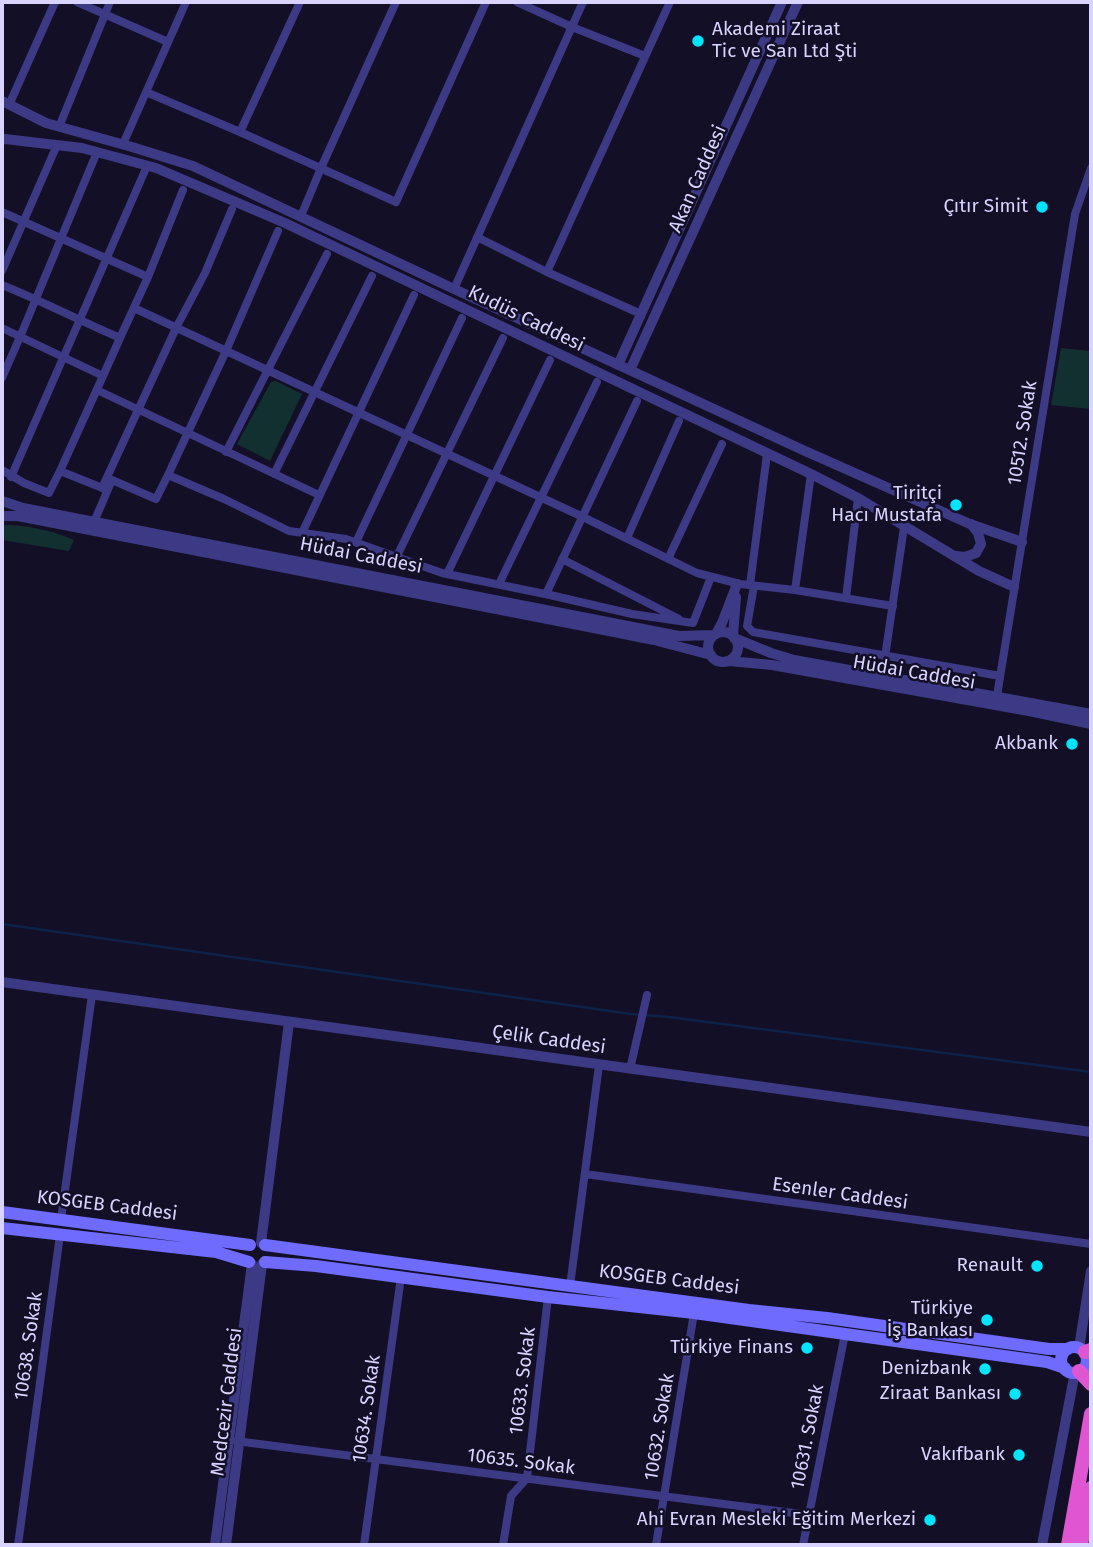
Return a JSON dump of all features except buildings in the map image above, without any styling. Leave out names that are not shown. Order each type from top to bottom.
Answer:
[{"type":"highway","points":[[1073,1371],[1091,1384]]},
{"type":"highway","points":[[1068,1545],[1091,1414]]},
{"type":"highway","points":[[1074,1545],[1091,1489]]},
{"type":"highway","points":[[1081,1545],[1091,1489]]},
{"type":"main road","name":"KOSGEB Caddesi","points":[[2,1212],[1049,1349],[1081,1350]]},
{"type":"main road","name":"KOSGEB Caddesi","points":[[2,1228],[216,1252],[257,1263],[316,1266],[548,1297],[694,1313],[1047,1362],[1073,1371]]},
{"type":"main road","points":[[259,1244],[268,1252],[257,1263],[245,1255],[247,1248],[259,1244]]},
{"type":"main road","points":[[1081,1350],[1086,1363],[1073,1371],[1062,1358],[1081,1350]]},
{"type":"street","points":[[5,103],[55,2]]},
{"type":"street","points":[[77,2],[168,42]]},
{"type":"street","points":[[59,127],[110,2]]},
{"type":"street","points":[[123,144],[187,2]]},
{"type":"street","points":[[240,132],[300,2]]},
{"type":"street","points":[[301,216],[396,2]]},
{"type":"street","points":[[146,92],[396,202],[486,2]]},
{"type":"street","points":[[517,2],[645,56]]},
{"type":"street","points":[[454,289],[583,2]]},
{"type":"street","points":[[547,272],[670,2]]},
{"type":"street","name":"Akan Caddesi","points":[[618,365],[782,2]]},
{"type":"street","name":"Akan Caddesi","points":[[630,370],[798,2]]},
{"type":"street","name":"Kudüs Caddesi","points":[[5,103],[46,123],[193,166],[618,365],[971,524],[1022,542]]},
{"type":"street","name":"Kudüs Caddesi","points":[[3,141],[82,148],[156,168],[285,223],[811,474],[858,498],[979,571],[1014,587]]},
{"type":"street","points":[[2,271],[57,145]]},
{"type":"street","points":[[2,378],[97,152]]},
{"type":"street","points":[[12,477],[147,166]]},
{"type":"street","name":"10512. Sokak","points":[[996,701],[1074,214],[1091,168]]},
{"type":"street","points":[[2,470],[49,493],[148,277],[183,190]]},
{"type":"street","points":[[94,522],[138,410],[176,328],[205,274],[232,209]]},
{"type":"street","points":[[2,212],[148,277]]},
{"type":"street","points":[[105,489],[112,481],[156,499],[226,351],[278,231]]},
{"type":"street","points":[[477,237],[641,314]]},
{"type":"street","points":[[226,452],[327,254]]},
{"type":"street","points":[[274,474],[372,276]]},
{"type":"street","points":[[2,285],[120,338]]},
{"type":"street","points":[[302,534],[414,295]]},
{"type":"street","points":[[134,308],[541,497],[697,573],[737,584],[795,590],[893,606]]},
{"type":"street","points":[[356,542],[462,318]]},
{"type":"street","points":[[2,328],[103,376]]},
{"type":"street","points":[[397,556],[503,338]]},
{"type":"street","points":[[447,573],[550,360]]},
{"type":"street","points":[[499,584],[597,382]]},
{"type":"street","points":[[97,390],[320,495]]},
{"type":"street","points":[[546,594],[637,401]]},
{"type":"street","points":[[627,538],[679,421]]},
{"type":"street","points":[[668,559],[722,444]]},
{"type":"street","points":[[766,454],[747,626],[753,632],[1000,676]]},
{"type":"street","points":[[60,471],[105,489]]},
{"type":"street","points":[[795,590],[811,474]]},
{"type":"street","points":[[169,475],[289,531],[356,542],[447,573],[632,614],[693,623],[711,577]]},
{"type":"street","points":[[846,598],[858,498]]},
{"type":"street","name":"Hüdai Caddesi","points":[[2,501],[23,508],[679,636],[715,634]]},
{"type":"street","name":"Hüdai Caddesi","points":[[2,516],[18,516],[610,631],[710,655]]},
{"type":"street","points":[[953,555],[965,557],[976,553],[981,544],[978,533],[971,524]]},
{"type":"street","points":[[885,657],[904,527]]},
{"type":"street","points":[[562,559],[688,623]]},
{"type":"street","points":[[737,584],[734,637],[738,650],[729,661],[720,662],[710,655],[709,643],[722,623],[737,584]]},
{"type":"street","points":[[715,634],[723,632],[734,637]]},
{"type":"street","name":"Hüdai Caddesi","points":[[734,637],[794,660],[996,701],[1091,724]]},
{"type":"street","name":"Hüdai Caddesi","points":[[729,661],[772,665],[1091,714]]},
{"type":"street","name":"Çelik Caddesi","points":[[2,982],[1091,1132]]},
{"type":"street","points":[[61,1219],[92,995]]},
{"type":"street","points":[[630,1069],[647,995]]},
{"type":"street","points":[[259,1244],[289,1022]]},
{"type":"street","points":[[570,1286],[599,1065]]},
{"type":"street","name":"Esenler Caddesi","points":[[585,1174],[1091,1244]]},
{"type":"street","name":"10638. Sokak","points":[[18,1545],[60,1235]]},
{"type":"street","name":"Medcezir Caddesi","points":[[215,1545],[234,1440],[257,1263]]},
{"type":"street","points":[[1081,1350],[1091,1271]]},
{"type":"street","name":"10634. Sokak","points":[[364,1545],[401,1277]]},
{"type":"street","name":"10633. Sokak","points":[[503,1545],[511,1496],[527,1478],[548,1297]]},
{"type":"street","name":"10632. Sokak","points":[[656,1545],[694,1313]]},
{"type":"street","name":"10631. Sokak","points":[[803,1545],[845,1334]]},
{"type":"street","points":[[1042,1545],[1073,1371]]},
{"type":"street","name":"Medcezir Caddesi","points":[[226,1545],[234,1440]]},
{"type":"street","name":"10635. Sokak","points":[[234,1440],[809,1515]]},
{"type":"green space","points":[[1061,348],[1091,351],[1091,409],[1051,405]]},
{"type":"green space","points":[[276,381],[302,394],[270,461],[237,444],[271,382]]},
{"type":"green space","points":[[2,525],[39,529],[74,540],[69,551],[2,540]]},
{"type":"waterway","points":[[2,924],[631,1014],[1091,1072]]},
{"type":"place","name":"Akademi Ziraat Tic ve San Ltd Şti","points":[[698,41]]},
{"type":"place","name":"Çıtır Simit","points":[[1042,207]]},
{"type":"place","name":"Tiritçi Hacı Mustafa","points":[[956,505]]},
{"type":"place","name":"Akbank","points":[[1072,744]]},
{"type":"place","name":"Renault","points":[[1037,1266]]},
{"type":"place","name":"Türkiye İş Bankası","points":[[987,1320]]},
{"type":"place","name":"Türkiye Finans","points":[[807,1348]]},
{"type":"place","name":"Denizbank","points":[[985,1369]]},
{"type":"place","name":"Ziraat Bankası","points":[[1015,1394]]},
{"type":"place","name":"Vakıfbank","points":[[1019,1455]]},
{"type":"place","name":"Ahi Evran Mesleki Eğitim Merkezi","points":[[930,1520]]}]
